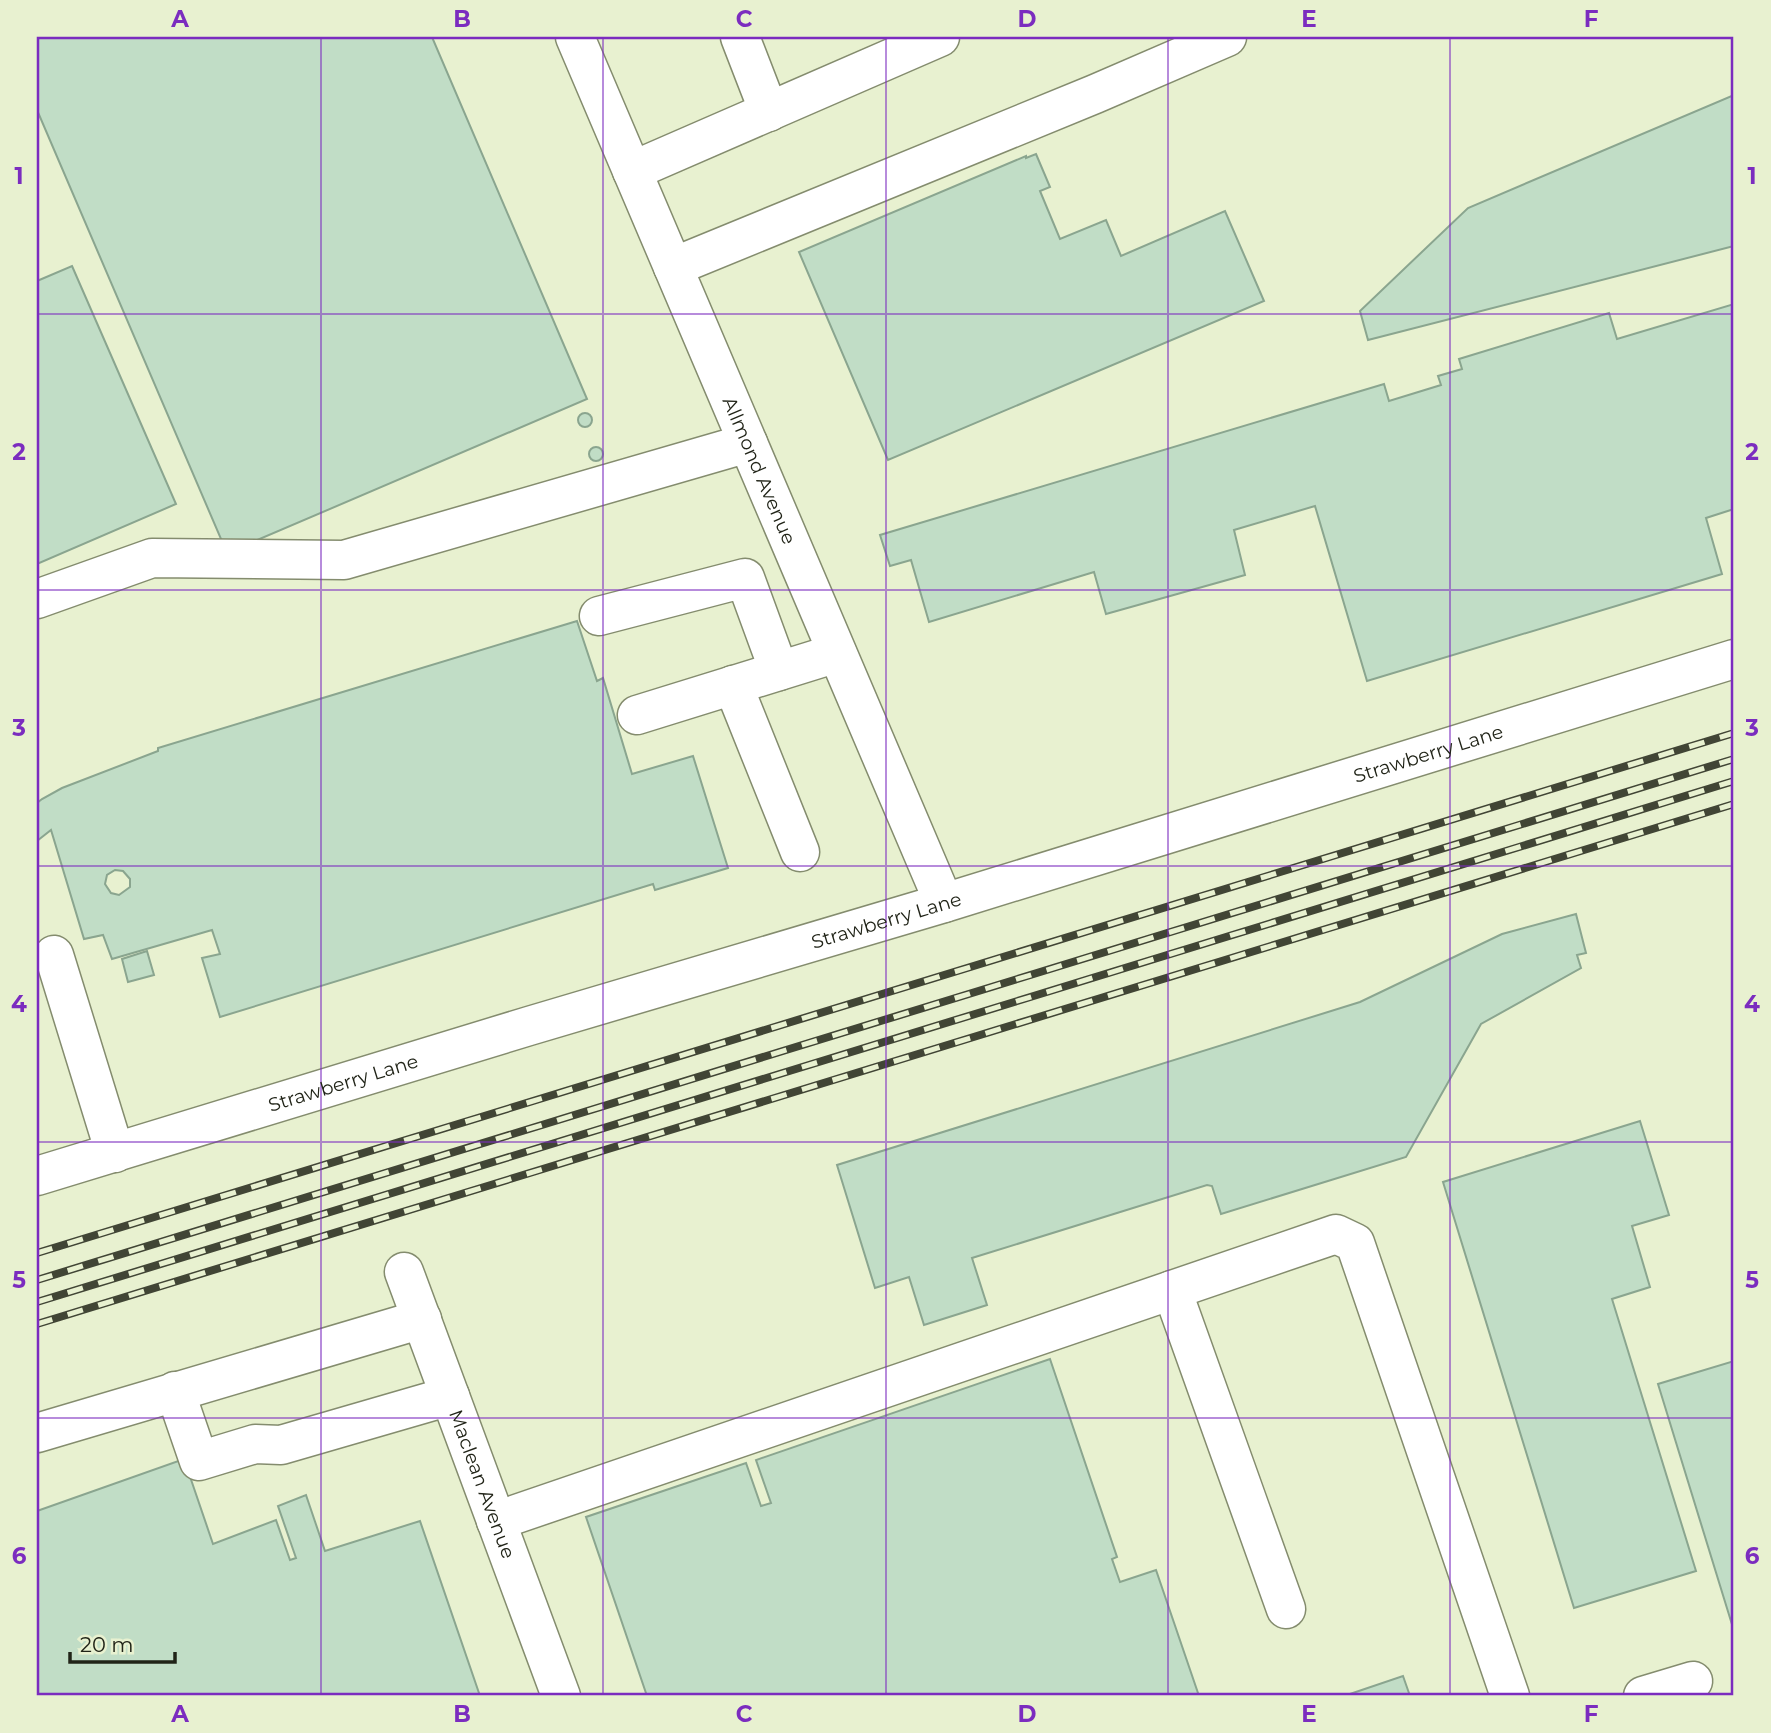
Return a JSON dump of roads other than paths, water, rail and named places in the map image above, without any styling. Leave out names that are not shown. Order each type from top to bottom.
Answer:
[{"type":"street","name":"Allmond Avenue","points":[[575,37],[944,904]]},
{"type":"street","points":[[740,37],[769,112]]},
{"type":"street","points":[[632,171],[940,37]]},
{"type":"street","points":[[673,267],[1227,37]]},
{"type":"street","points":[[37,599],[152,558],[344,560],[748,443]]},
{"type":"street","points":[[599,616],[746,578],[779,671]]},
{"type":"street","points":[[638,715],[837,653]]},
{"type":"street","name":"Strawberry Lane","points":[[37,1176],[516,1030],[944,904],[1734,659]]},
{"type":"street","points":[[733,685],[800,852]]},
{"type":"street","points":[[54,955],[115,1153]]},
{"type":"street","points":[[496,1521],[1336,1234],[1355,1243],[1510,1696]]},
{"type":"street","name":"Maclean Avenue","points":[[404,1272],[561,1696]]},
{"type":"street","points":[[1172,1290],[1286,1609]]},
{"type":"street","points":[[37,1433],[422,1319]]},
{"type":"street","points":[[175,1391],[199,1461],[255,1444],[281,1445],[450,1395]]},
{"type":"street","points":[[1643,1696],[1693,1681]]},
{"type":"railway","points":[[37,1253],[1734,733]]},
{"type":"railway","points":[[37,1280],[1734,759]]},
{"type":"railway","points":[[37,1302],[1734,781]]},
{"type":"railway","points":[[37,1324],[1734,804]]}]
